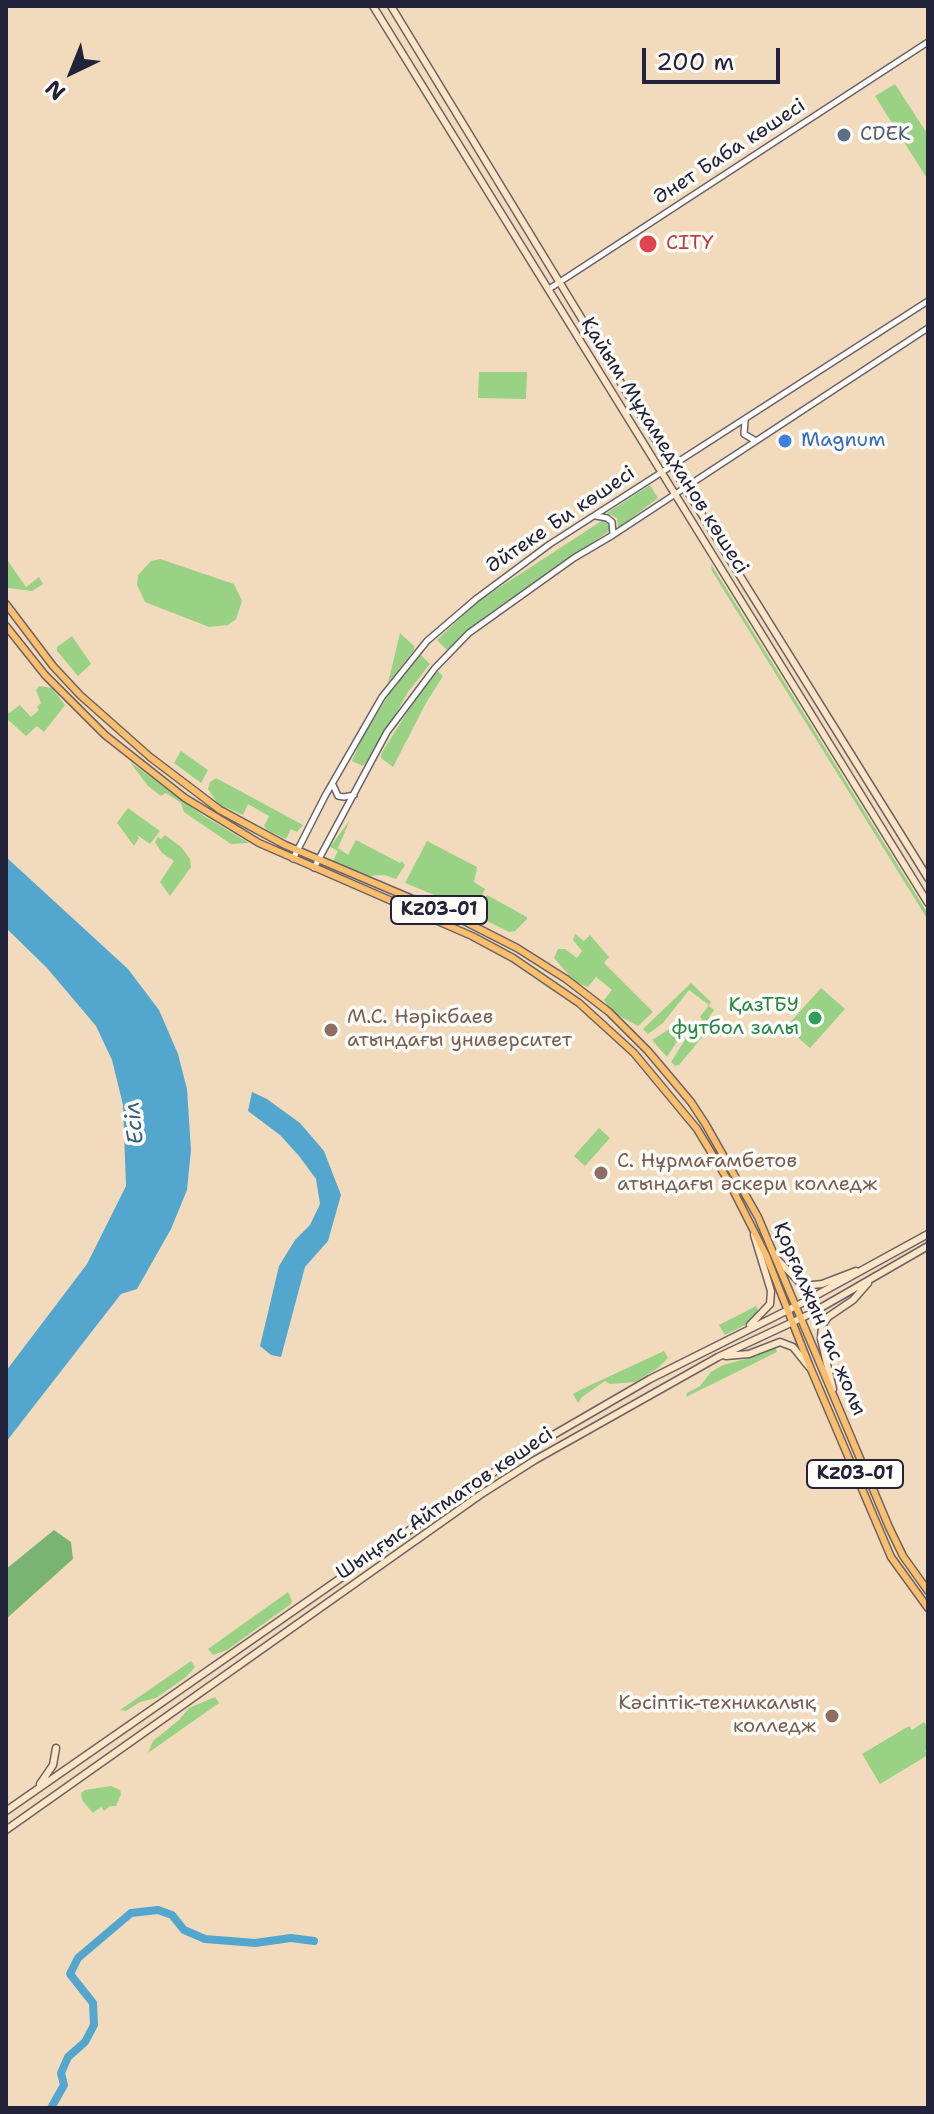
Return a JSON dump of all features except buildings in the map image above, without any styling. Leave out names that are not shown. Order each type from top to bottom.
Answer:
[{"type":"main road","name":"Қайым Мұхамедханов көшесі","points":[[373,6],[928,903]]},
{"type":"main road","name":"Қайым Мұхамедханов көшесі","points":[[391,6],[684,487],[928,876]]},
{"type":"main road","name":"Қорғалжын тас жолы","points":[[6,604],[70,686],[128,739],[220,810],[297,851],[462,920],[517,948],[566,979],[609,1012],[648,1051],[691,1102],[738,1178],[802,1318],[889,1527],[903,1556],[928,1591]]},
{"type":"main road","name":"Қорғалжын тас жолы","points":[[6,626],[64,695],[130,756],[217,819],[293,859],[485,943],[547,979],[585,1008],[634,1053],[690,1120],[729,1182],[766,1255],[891,1557],[928,1608]]},
{"type":"main road","points":[[737,1334],[761,1316],[771,1298],[753,1232]]},
{"type":"main road","name":"Шыңғыс Айтматов көшесі","points":[[6,1811],[484,1478],[650,1379],[796,1306],[928,1234]]},
{"type":"main road","name":"Шыңғыс Айтматов көшесі","points":[[6,1830],[480,1495],[586,1429],[718,1357],[802,1318],[928,1246]]},
{"type":"main road","points":[[771,1252],[803,1286],[822,1284],[874,1265]]},
{"type":"main road","points":[[833,1393],[821,1339],[822,1326],[828,1317],[853,1300],[871,1279]]},
{"type":"main road","points":[[718,1357],[749,1354],[780,1342],[793,1347],[810,1367]]},
{"type":"main road","points":[[35,1791],[53,1765],[56,1748]]},
{"type":"street","name":"Әнет Баба көшесі","points":[[549,289],[928,42]]},
{"type":"street","name":"Әйтеке Би көшесі","points":[[293,859],[385,692],[427,641],[532,557],[928,301]]},
{"type":"street","name":"Әйтеке Би көшесі","points":[[314,868],[387,732],[440,662],[469,633],[574,558],[928,328]]},
{"type":"street","points":[[745,419],[744,434],[755,440]]},
{"type":"street","points":[[596,516],[612,522],[613,535]]},
{"type":"street","points":[[332,784],[338,796],[354,795]]},
{"type":"green space","points":[[895,84],[928,135],[928,180],[875,96]]},
{"type":"green space","points":[[479,372],[527,372],[526,399],[478,398]]},
{"type":"green space","points":[[650,485],[658,498],[618,528],[617,518],[607,513]]},
{"type":"green space","points":[[603,520],[609,524],[609,531],[490,613],[448,651],[437,640],[477,602]]},
{"type":"green space","points":[[6,558],[26,587],[39,577],[43,584],[32,591],[8,588]]},
{"type":"green space","points":[[160,559],[234,584],[242,601],[236,619],[228,625],[209,627],[145,602],[137,585],[138,575],[151,561]]},
{"type":"green space","points":[[711,564],[928,914],[928,920],[712,571]]},
{"type":"green space","points":[[400,633],[414,646],[414,650],[388,683]]},
{"type":"green space","points":[[72,636],[91,664],[78,676],[57,651],[57,647]]},
{"type":"green space","points":[[421,655],[430,664],[408,692],[377,747],[363,766],[352,761],[364,734],[390,693]]},
{"type":"green space","points":[[438,671],[443,676],[393,767],[381,758],[381,754],[414,701]]},
{"type":"green space","points":[[39,686],[52,688],[65,705],[44,732],[37,726],[26,736],[6,718],[6,711],[9,713],[20,705],[31,717],[39,710],[37,707],[41,703],[36,690]]},
{"type":"green space","points":[[181,751],[208,770],[201,783],[174,763]]},
{"type":"green space","points":[[130,762],[204,816],[249,843],[231,844],[184,812],[181,803],[166,793],[161,796],[148,786]]},
{"type":"green space","points":[[216,778],[303,825],[297,832],[291,829],[286,839],[267,830],[264,826],[269,816],[248,804],[243,815],[218,804],[208,789],[210,782]]},
{"type":"green space","points":[[128,808],[160,831],[150,844],[137,835],[139,838],[134,846],[117,823]]},
{"type":"green space","points":[[350,820],[338,848],[348,855],[356,840],[400,863],[402,861],[405,865],[396,879],[385,875],[363,876],[332,863],[338,851],[330,847]]},
{"type":"green space","points":[[165,835],[181,847],[190,859],[191,867],[170,896],[160,882],[174,861],[162,853],[155,842]]},
{"type":"green space","points":[[427,841],[477,867],[474,882],[485,889],[474,911],[405,883]]},
{"type":"green space","points":[[487,895],[527,919],[515,931],[509,932],[481,918],[480,909]]},
{"type":"green space","points":[[575,934],[584,941],[590,935],[609,957],[604,963],[653,1012],[638,1026],[612,1012],[604,1000],[612,990],[601,981],[596,977],[588,987],[575,982],[554,958],[558,949],[565,949],[577,958],[582,951],[573,940]]},
{"type":"green space","points":[[691,983],[711,1002],[709,1006],[714,1010],[709,1017],[715,1022],[675,1066],[671,1062],[693,1027],[697,1029],[702,1019],[700,1017],[709,1005],[689,990],[663,1023],[648,1034],[643,1029]]},
{"type":"green space","name":"ҚазТБУ футбол залы","points":[[821,988],[845,1009],[810,1048],[786,1027]]},
{"type":"green space","points":[[679,1023],[685,1029],[667,1057],[652,1040]]},
{"type":"green space","points":[[599,1128],[610,1138],[585,1166],[574,1156]]},
{"type":"green space","points":[[756,1306],[759,1312],[751,1322],[725,1335],[719,1325]]},
{"type":"green space","points":[[775,1347],[777,1352],[686,1397],[711,1372],[723,1365],[757,1356]]},
{"type":"green space","points":[[664,1351],[668,1358],[635,1382],[610,1384],[605,1381],[578,1403],[573,1394],[584,1388]]},
{"type":"green space","points":[[54,1530],[71,1542],[73,1559],[6,1619],[6,1569]]},
{"type":"green space","points":[[288,1592],[291,1604],[227,1650],[213,1655],[208,1649]]},
{"type":"green space","points":[[191,1661],[195,1667],[186,1677],[156,1698],[140,1702],[126,1711],[120,1710]]},
{"type":"green space","points":[[215,1697],[219,1703],[148,1753],[153,1741],[189,1708]]},
{"type":"green space","points":[[924,1722],[928,1729],[928,1749],[925,1751],[928,1755],[880,1784],[862,1754],[909,1726],[912,1730]]},
{"type":"green space","points":[[111,1786],[120,1790],[121,1794],[116,1806],[104,1811],[101,1807],[93,1813],[82,1800],[81,1793]]},
{"type":"water","name":"Есіл","points":[[6,857],[128,969],[159,1010],[178,1054],[187,1089],[191,1150],[187,1190],[171,1229],[137,1289],[121,1294],[6,1442],[6,1371],[87,1264],[126,1186],[123,1105],[112,1060],[96,1026],[47,968],[6,928]]},
{"type":"water","points":[[252,1092],[300,1123],[324,1151],[341,1195],[328,1241],[305,1267],[281,1357],[271,1355],[260,1346],[279,1266],[295,1240],[310,1225],[320,1204],[316,1179],[299,1156],[280,1135],[248,1111]]},
{"type":"waterway","points":[[51,2108],[64,2085],[61,2073],[68,2057],[85,2042],[94,2025],[93,2003],[70,1974],[78,1958],[131,1913],[158,1910],[172,1915],[184,1930],[205,1939],[255,1943],[291,1938],[314,1941]]},
{"type":"place","name":"CDEK","points":[[844,135]]},
{"type":"place","name":"CITY","points":[[648,244]]},
{"type":"place","name":"Magnum","points":[[785,441]]},
{"type":"place","name":"ҚазТБУ футбол залы","points":[[815,1018]]},
{"type":"place","name":"М.С. Нәрікбаев атындағы университет","points":[[331,1030]]},
{"type":"place","name":"С. Нұрмағамбетов атындағы әскери колледж","points":[[601,1173]]},
{"type":"place","name":"Кәсіптік-техникалық колледж","points":[[832,1716]]}]
